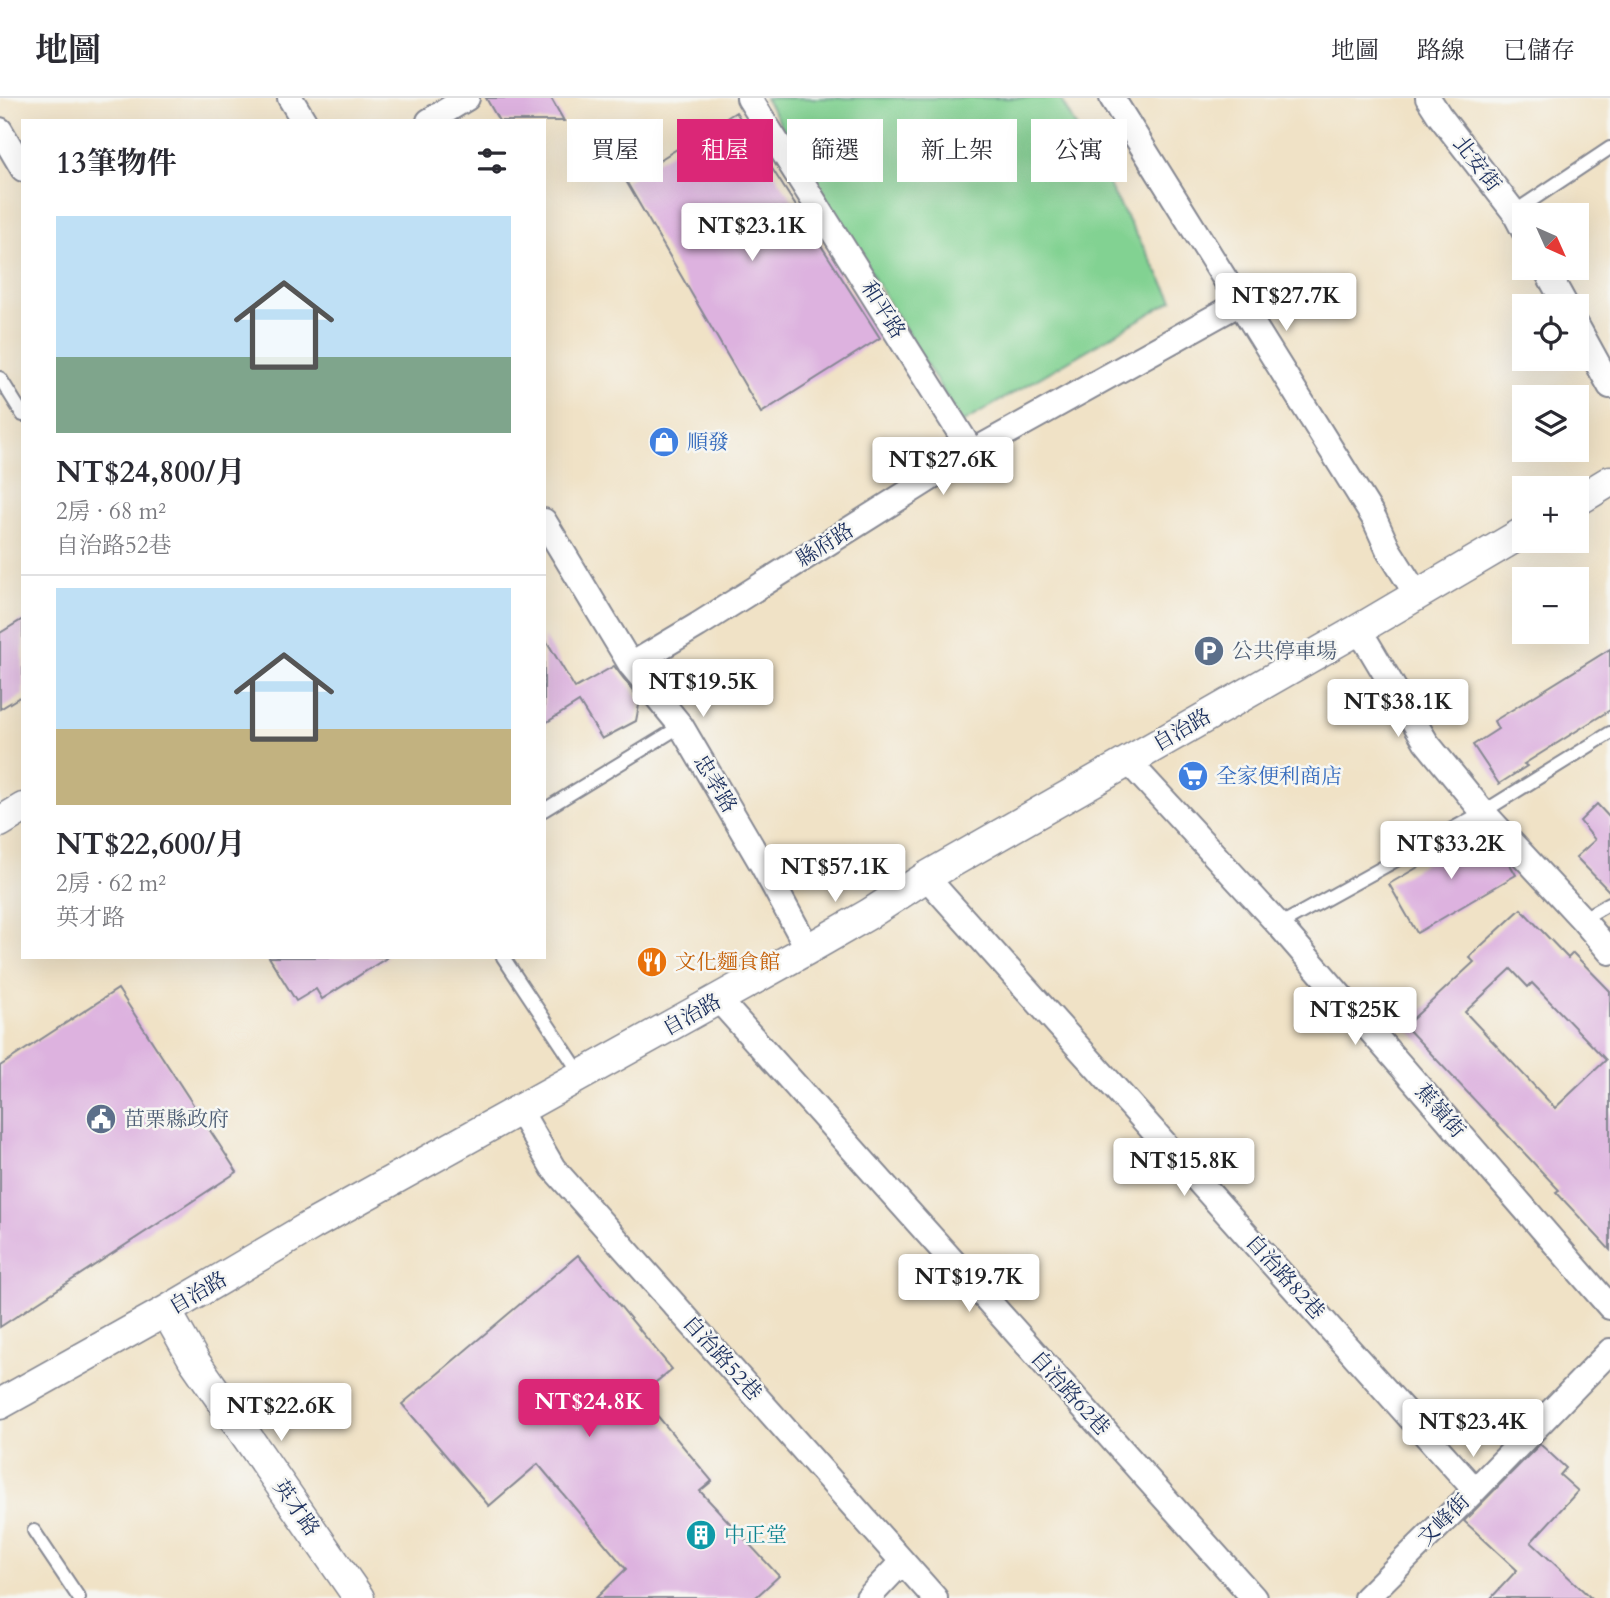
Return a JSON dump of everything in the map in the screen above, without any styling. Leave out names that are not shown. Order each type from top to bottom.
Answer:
[{"type":"street","points":[[290,98],[302,119]]},
{"type":"street","points":[[432,119],[467,98]]},
{"type":"street","name":"和平路","points":[[749,98],[972,452]]},
{"type":"street","points":[[1112,98],[1374,518],[1388,549],[1418,595]]},
{"type":"street","name":"北安街","points":[[1437,104],[1512,212]]},
{"type":"street","points":[[0,130],[21,166]]},
{"type":"street","name":"縣府路","points":[[631,666],[972,452],[1240,303]]},
{"type":"street","points":[[1589,348],[1610,386]]},
{"type":"street","points":[[1589,494],[1610,481]]},
{"type":"street","name":"忠孝路","points":[[546,523],[631,666],[681,726],[764,866],[808,950]]},
{"type":"street","name":"自治路","points":[[0,1404],[312,1226],[808,950],[926,877],[1512,539]]},
{"type":"street","points":[[1356,631],[1367,643],[1426,742],[1483,812],[1610,952]]},
{"type":"street","name":"蕉嶺街","points":[[1128,761],[1279,925],[1610,1307]]},
{"type":"street","points":[[0,822],[21,809]]},
{"type":"street","name":"自治路82巷","points":[[926,877],[1475,1490]]},
{"type":"street","name":"自治路62巷","points":[[719,1000],[1254,1598]]},
{"type":"street","name":"自治路52巷","points":[[520,1111],[553,1168],[935,1598]]},
{"type":"street","name":"英才路","points":[[166,1311],[195,1362],[359,1598]]},
{"type":"street","name":"文峰街","points":[[1366,1598],[1610,1351]]},
{"type":"street","points":[[868,1598],[902,1562]]},
{"type":"lane","points":[[1542,203],[1610,148]]},
{"type":"lane","points":[[0,378],[21,412]]},
{"type":"lane","points":[[546,809],[681,726]]},
{"type":"lane","points":[[1279,925],[1483,812],[1610,733]]},
{"type":"lane","points":[[1582,919],[1610,903]]},
{"type":"lane","points":[[504,959],[582,1076]]},
{"type":"lane","points":[[34,1531],[79,1598]]},
{"type":"green space","points":[[765,98],[1060,98],[1072,119],[1031,119],[1031,182],[1107,182],[1173,300],[962,423],[816,182],[883,182],[883,119],[787,119],[787,134]]},
{"type":"building","points":[[486,98],[551,98],[564,121],[546,119],[498,119]]},
{"type":"building","points":[[736,112],[740,119],[725,119]]},
{"type":"building","points":[[677,149],[677,182],[773,182],[773,170],[880,338],[761,413],[627,182],[663,182],[663,158]]},
{"type":"building","points":[[21,620],[21,696],[0,709],[0,633]]},
{"type":"building","points":[[546,640],[575,688],[614,666],[640,700],[636,721],[602,739],[579,702],[546,723]]},
{"type":"building","points":[[1610,649],[1610,710],[1524,764],[1527,766],[1499,784],[1473,745],[1498,729],[1494,721]]},
{"type":"building","points":[[1597,804],[1610,818],[1610,892],[1576,857],[1595,840],[1580,821]]},
{"type":"building","points":[[1480,831],[1508,861],[1516,875],[1417,933],[1389,884]]},
{"type":"building","points":[[1521,909],[1568,958],[1573,953],[1610,991],[1610,1250],[1556,1192],[1559,1190],[1405,1026],[1474,962],[1469,957]],"holes":[[[1511,969],[1528,987],[1532,983],[1606,1060],[1555,1108],[1465,1012]]]},
{"type":"building","points":[[270,959],[385,959],[322,999],[316,989],[296,1001]]},
{"type":"building","name":"苗栗縣政府","points":[[118,989],[237,1172],[0,1327],[0,1066]]},
{"type":"building","points":[[578,1255],[672,1369],[640,1395],[712,1481],[700,1491],[779,1576],[755,1598],[596,1598],[626,1569],[538,1464],[489,1506],[402,1404]]},
{"type":"building","points":[[1540,1444],[1566,1468],[1560,1475],[1578,1491],[1531,1542],[1591,1598],[1491,1598],[1517,1570],[1464,1521]]},
{"type":"place","name":"順發","points":[[664,442]]},
{"type":"place","name":"公共停車場","points":[[1209,651]]},
{"type":"place","name":"全家便利商店","points":[[1193,776]]},
{"type":"place","name":"文化麵食館","points":[[652,962]]},
{"type":"place","name":"苗栗縣政府","points":[[101,1119]]},
{"type":"place","name":"中正堂","points":[[701,1535]]}]
